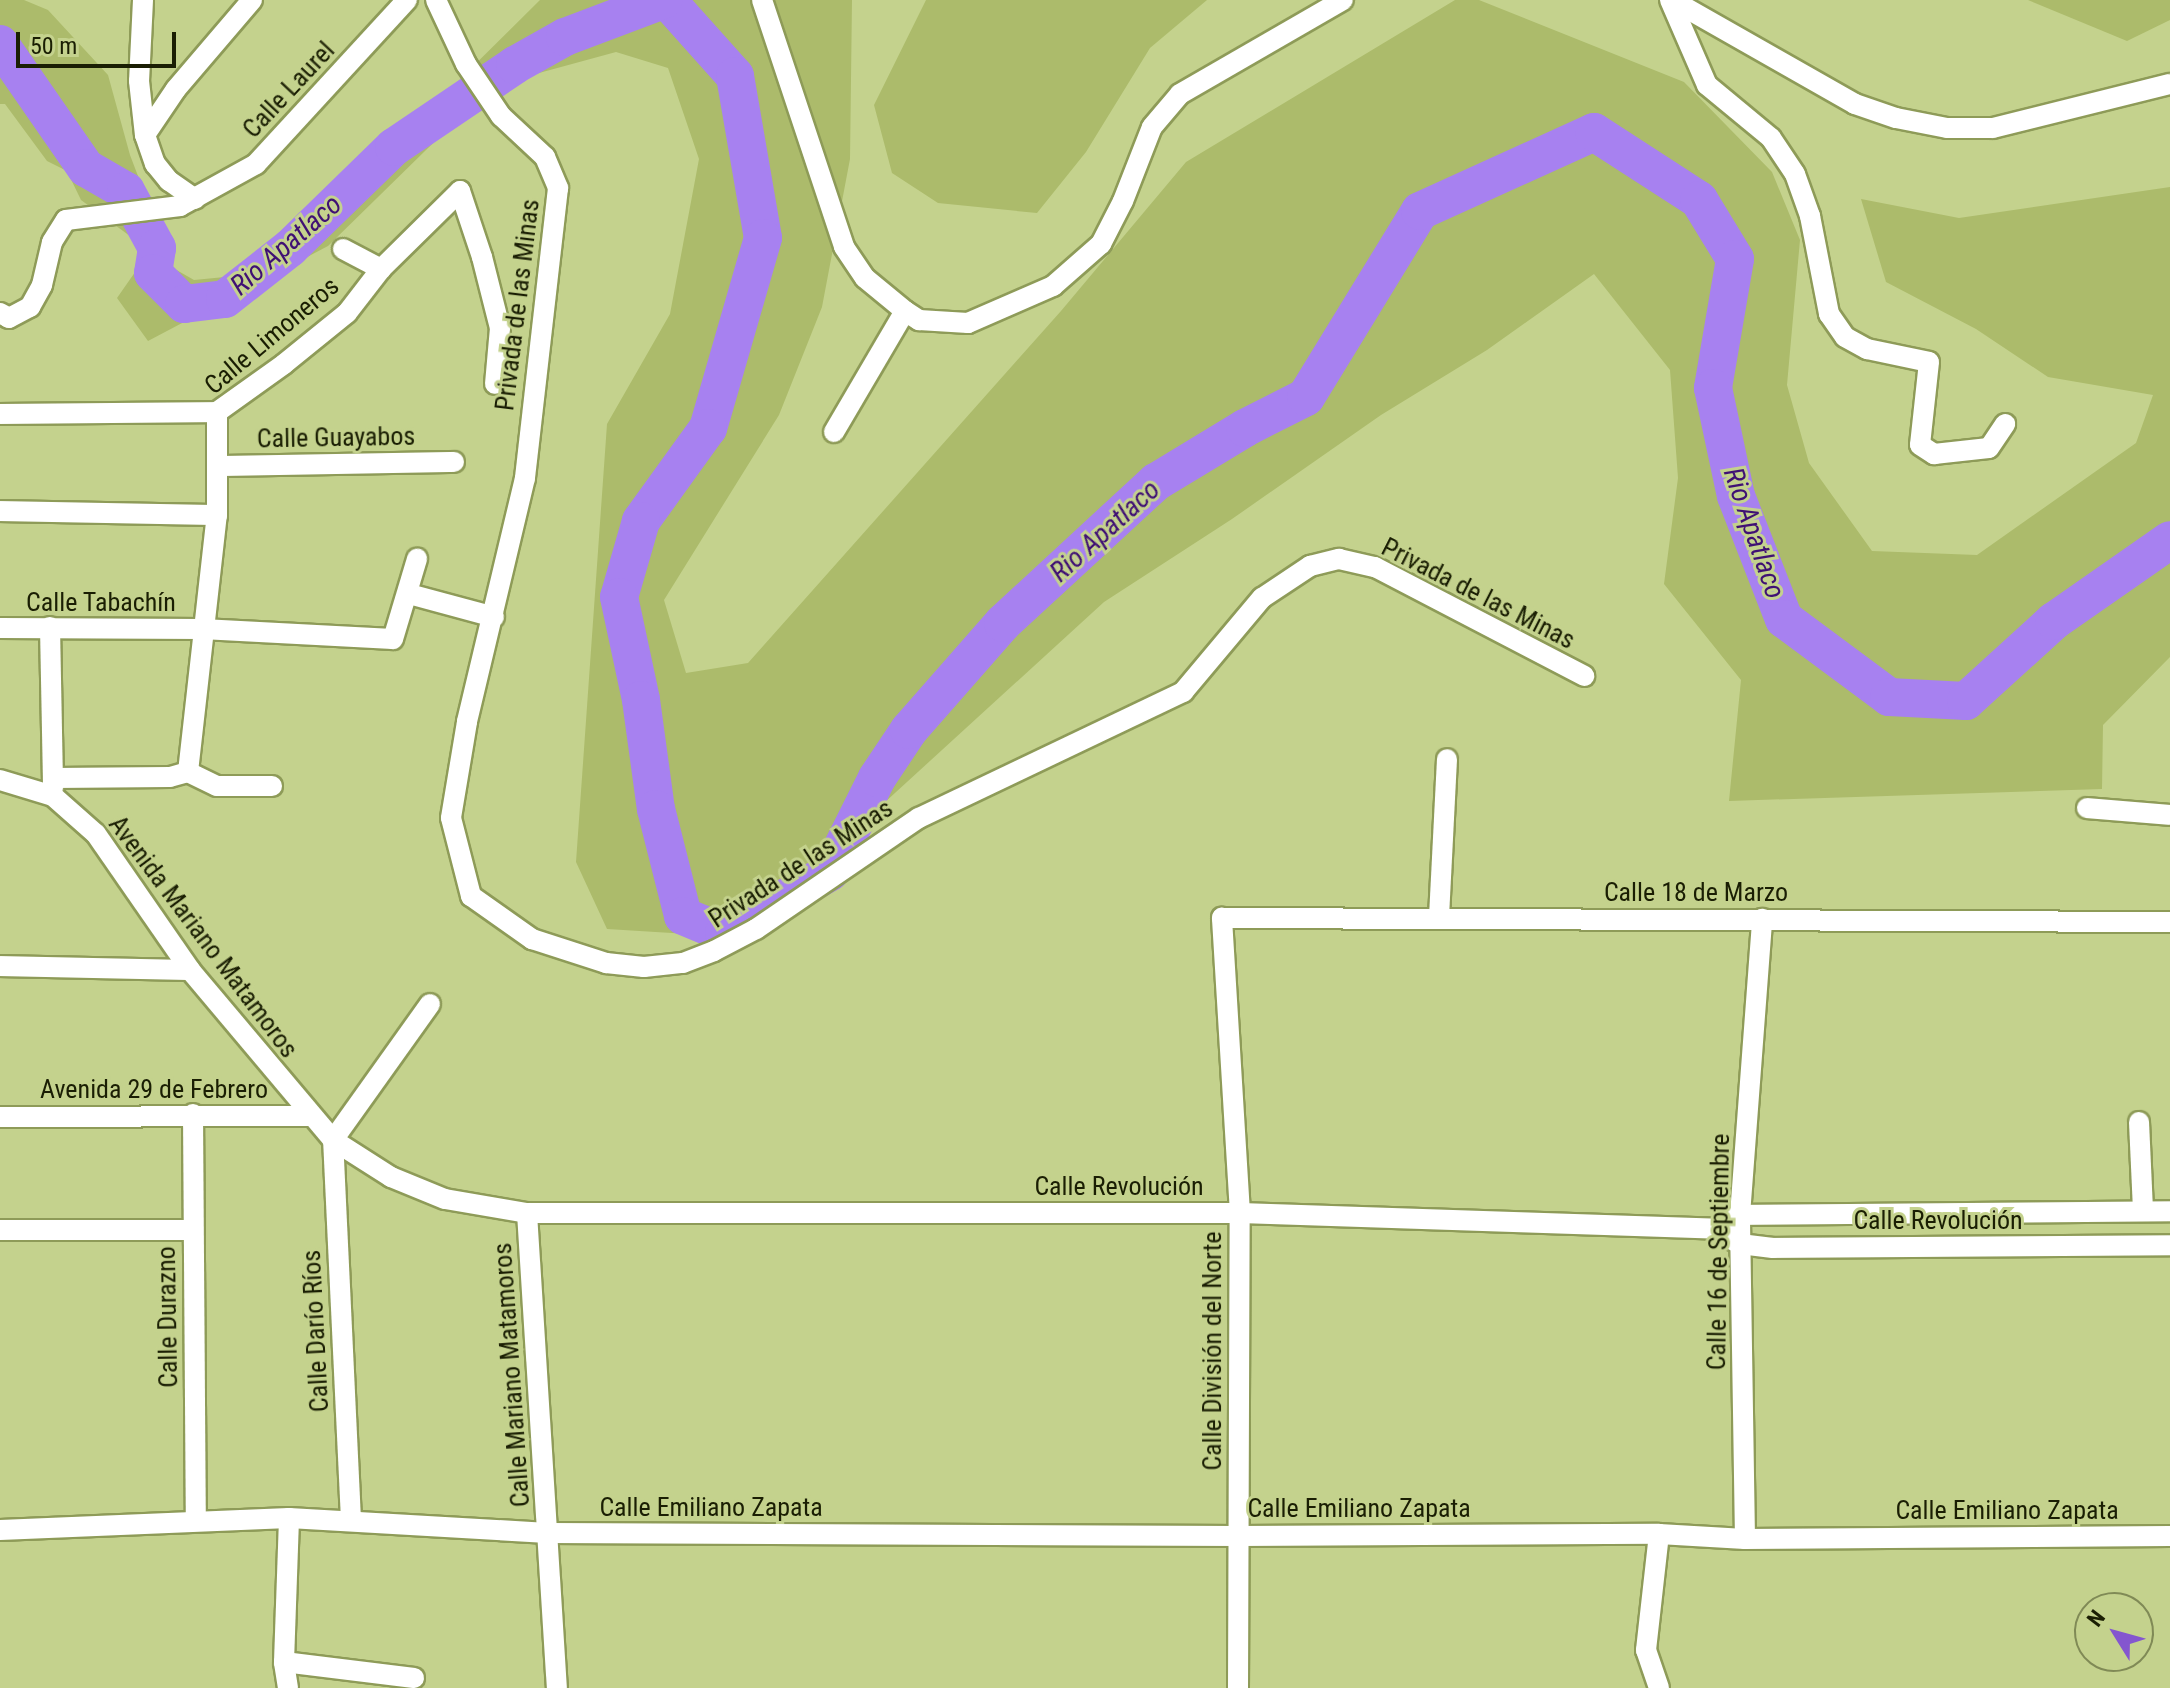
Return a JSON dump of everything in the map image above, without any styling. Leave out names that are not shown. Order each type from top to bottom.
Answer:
[{"type":"street","points":[[143,0],[139,72],[145,135],[155,164],[169,181],[195,199]]},
{"type":"street","points":[[145,135],[176,89],[252,0]]},
{"type":"street","name":"Calle Laurel","points":[[195,199],[256,164],[407,0]]},
{"type":"street","name":"Privada de las Minas","points":[[436,0],[466,64],[501,116],[545,157],[558,188],[525,478],[467,722],[451,818],[471,896],[532,939],[606,963],[644,967],[683,963],[714,951],[756,929],[919,818],[1183,692],[1262,598],[1310,566],[1339,559],[1375,567],[1584,676]]},
{"type":"street","points":[[762,0],[844,247],[865,278],[919,320],[968,323],[1053,286],[1101,244],[1123,201],[1152,127],[1180,94],[1343,0]]},
{"type":"street","points":[[1671,0],[1855,104],[1896,118],[1947,128],[1993,128],[2170,84]]},
{"type":"street","points":[[1671,0],[1707,85],[1771,138],[1795,174],[1810,216],[1829,314],[1845,337],[1867,349],[1929,362],[1920,445],[1934,454],[1989,448],[2005,424]]},
{"type":"street","name":"Calle Limoneros","points":[[188,772],[217,515],[217,412],[284,364],[347,313],[381,269],[460,191],[482,257],[500,328],[495,384]]},
{"type":"street","points":[[0,313],[9,318],[30,307],[42,285],[52,242],[66,220],[82,215],[162,210],[195,199]]},
{"type":"street","points":[[343,249],[381,269]]},
{"type":"street","points":[[834,432],[905,311]]},
{"type":"street","points":[[0,414],[217,412]]},
{"type":"street","name":"Calle Guayabos","points":[[218,466],[454,462]]},
{"type":"street","points":[[0,511],[217,515]]},
{"type":"street","points":[[417,559],[409,594],[494,617]]},
{"type":"street","name":"Calle Tabachín","points":[[0,628],[202,629],[393,639],[409,594]]},
{"type":"street","points":[[50,627],[54,787],[170,777],[188,772],[217,786],[272,786]]},
{"type":"street","points":[[1439,917],[1447,759]]},
{"type":"street","name":"Avenida Mariano Matamoros","points":[[0,780],[54,787],[96,834],[190,970],[309,1116],[333,1140],[391,1177],[445,1199],[527,1213]]},
{"type":"street","points":[[2087,808],[2170,815]]},
{"type":"street","name":"Calle 18 de Marzo","points":[[1222,918],[2170,922]]},
{"type":"street","name":"Calle División del Norte","points":[[1222,918],[1240,1213],[1238,1688]]},
{"type":"street","name":"Calle 16 de Septiembre","points":[[1745,1539],[1740,1215],[1762,919]]},
{"type":"street","points":[[0,966],[190,970]]},
{"type":"street","points":[[333,1140],[430,1004]]},
{"type":"street","name":"Calle Durazno","points":[[193,1114],[196,1519]]},
{"type":"street","name":"Avenida 29 de Febrero","points":[[0,1117],[309,1116]]},
{"type":"street","points":[[2139,1122],[2143,1210]]},
{"type":"street","name":"Calle Darío Ríos","points":[[333,1140],[351,1520]]},
{"type":"street","name":"Calle Revolución","points":[[1711,1229],[1740,1215],[2170,1211]]},
{"type":"street","name":"Calle Revolución","points":[[527,1213],[1240,1213],[1711,1229],[1740,1244],[1773,1248],[2170,1245]]},
{"type":"street","name":"Calle Mariano Matamoros","points":[[527,1213],[557,1688]]},
{"type":"street","points":[[0,1230],[193,1230]]},
{"type":"street","points":[[288,1688],[284,1662],[289,1518]]},
{"type":"street","points":[[0,1530],[196,1519],[289,1518],[548,1533]]},
{"type":"street","name":"Calle Emiliano Zapata","points":[[548,1533],[1659,1534],[1745,1539],[2170,1536]]},
{"type":"street","points":[[1659,1534],[1646,1650],[1659,1688]]},
{"type":"street","points":[[284,1662],[414,1678]]},
{"type":"green space","points":[[0,0],[24,0],[48,10],[108,75],[130,155],[173,268],[194,280],[235,276],[434,105],[540,0],[852,0],[850,159],[822,307],[779,415],[664,600],[686,673],[748,663],[1061,311],[1186,162],[1455,0],[1479,0],[1684,82],[1772,172],[1800,240],[1787,385],[1809,463],[1872,551],[1977,555],[2136,443],[2153,395],[2048,377],[1976,329],[1886,282],[1861,199],[1959,218],[2170,187],[2170,657],[2103,725],[2102,789],[1729,801],[1741,680],[1664,584],[1678,478],[1670,370],[1594,274],[1487,350],[1381,415],[1232,519],[1104,602],[884,803],[802,872],[688,934],[607,929],[576,862],[607,424],[670,314],[699,159],[668,68],[616,52],[528,76],[475,102],[328,246],[148,341],[117,298],[147,255],[138,242],[81,200],[67,171],[47,161],[5,104],[0,104]]},
{"type":"green space","points":[[926,0],[1207,0],[1150,48],[1086,152],[1037,213],[938,203],[892,173],[874,105]]},
{"type":"green space","points":[[2028,0],[2170,0],[2170,20],[2127,41]]},
{"type":"waterway","name":"Rio Apatlaco","points":[[0,44],[86,168],[126,191],[157,248],[153,273],[184,304],[225,299],[290,248],[394,147],[515,65],[565,37],[663,0]]},
{"type":"waterway","name":"Rio Apatlaco","points":[[667,0],[735,76],[763,238],[708,428],[641,521],[619,597],[641,700],[656,809],[683,916],[724,933],[830,872],[877,778],[909,730],[1003,623],[1156,482],[1245,428],[1306,397],[1420,211],[1594,132],[1699,200],[1735,259],[1713,388],[1736,496],[1784,619],[1889,697],[1966,701],[2054,621],[2170,540]]}]
